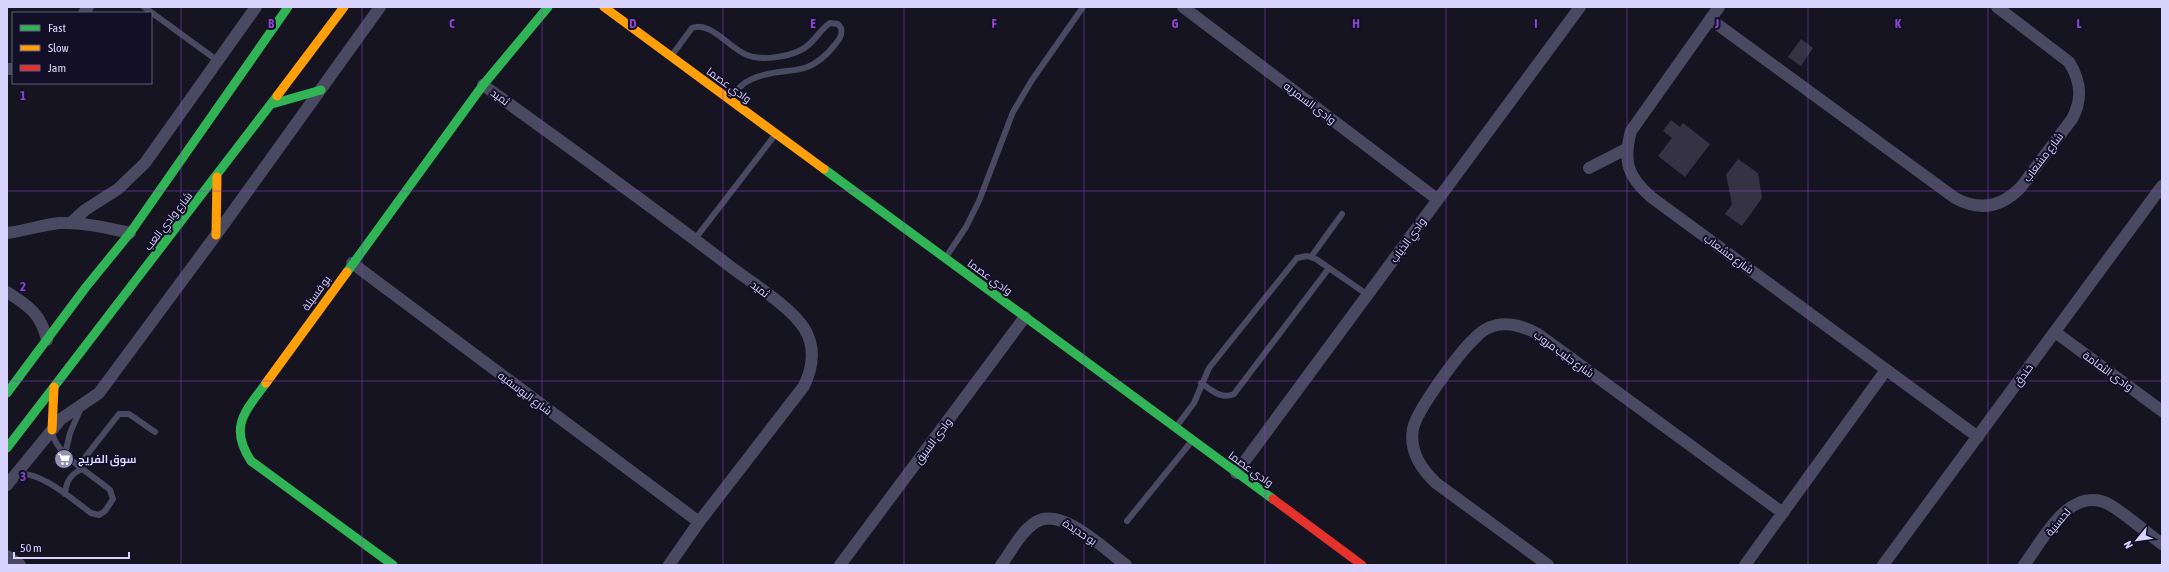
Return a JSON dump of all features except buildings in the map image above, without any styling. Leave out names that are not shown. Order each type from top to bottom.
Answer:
[{"type":"street","points":[[71,223],[84,210],[118,189],[137,172],[256,7]]},
{"type":"street","name":"شارع وادي العب","points":[[7,393],[105,263],[130,233],[288,7]]},
{"type":"street","name":"شارع وادي العب","points":[[7,448],[218,177],[344,7]]},
{"type":"street","points":[[7,485],[61,419],[99,393],[216,235],[380,7]]},
{"type":"street","name":"بو فسيلة","points":[[393,565],[258,468],[245,454],[240,436],[242,416],[483,85],[548,7]]},
{"type":"street","name":"وادي عصما","points":[[604,7],[729,101],[1362,565]]},
{"type":"street","name":"وادى السمريه","points":[[1183,7],[1437,199]]},
{"type":"street","name":"وادي الذياب","points":[[1236,473],[1580,7]]},
{"type":"street","name":"شارع مشعاب","points":[[1719,7],[1631,131],[1626,149],[1628,168],[1637,184],[1651,197],[1978,437]]},
{"type":"street","name":"شارع مشعاب","points":[[1710,19],[1955,198],[1966,204],[1984,207],[2002,203],[2021,187],[2072,119],[2079,99],[2078,79],[2069,62],[1997,7]]},
{"type":"street","name":"ثميد","points":[[483,85],[695,239],[798,320],[809,337],[813,359],[810,373],[804,386],[699,522],[669,565]]},
{"type":"street","points":[[272,104],[321,90]]},
{"type":"street","points":[[1589,168],[1626,149]]},
{"type":"street","points":[[216,235],[218,177]]},
{"type":"street","name":"خندق","points":[[1883,565],[2162,186]]},
{"type":"street","points":[[7,234],[57,224],[71,223],[88,224],[130,233]]},
{"type":"street","name":"شارع اليوسفيه","points":[[352,264],[699,522]]},
{"type":"street","points":[[7,292],[31,307],[41,323],[47,340]]},
{"type":"street","name":"وادى السيق","points":[[840,565],[1025,318]]},
{"type":"street","name":"شارع جليب مروب","points":[[1548,565],[1436,483],[1425,473],[1417,460],[1412,445],[1412,430],[1416,416],[1424,403],[1473,339],[1484,330],[1497,325],[1518,326],[1538,334],[1783,513]]},
{"type":"street","name":"وادى الثمامة","points":[[2055,332],[2161,408]]},
{"type":"street","points":[[1745,565],[1886,370]]},
{"type":"street","points":[[52,430],[54,387]]},
{"type":"street","name":"لحسنية","points":[[2024,565],[2064,512],[2076,502],[2089,499],[2105,503],[2162,544]]},
{"type":"street","name":"بو حديدة","points":[[1001,565],[1028,529],[1036,522],[1050,518],[1057,518],[1071,524],[1126,565]]},
{"type":"street","points":[[7,556],[20,565]]},
{"type":"lane","points":[[945,258],[973,214],[1005,129],[1022,95],[1083,7]]},
{"type":"lane","points":[[152,13],[218,61]]},
{"type":"lane","points":[[670,57],[689,32],[697,26],[707,28],[737,50],[756,58],[802,50],[813,42],[830,23],[838,24],[841,28],[840,37],[818,63],[804,69],[754,78],[741,86],[729,101]]},
{"type":"lane","points":[[695,239],[776,134]]},
{"type":"lane","points":[[1312,257],[1342,214]]},
{"type":"lane","points":[[1175,428],[1194,403],[1201,383],[1209,368],[1293,261],[1302,256],[1312,257],[1368,295]]},
{"type":"lane","points":[[1201,383],[1224,396],[1230,396],[1238,391],[1329,268]]},
{"type":"lane","points":[[65,454],[70,433],[83,405]]},
{"type":"lane","points":[[65,494],[68,481],[72,475],[81,467],[119,414],[129,414],[155,432]]},
{"type":"lane","points":[[16,474],[32,475],[65,494],[95,515],[102,513],[111,503],[113,499],[110,490],[65,454],[55,444],[52,430]]},
{"type":"lane","points":[[1127,520],[1192,440]]},
{"type":"traffic: fast","points":[[7,393],[86,287],[130,233],[288,7]]},
{"type":"traffic: fast","points":[[347,272],[483,85],[548,7]]},
{"type":"traffic: fast","points":[[272,104],[321,90]]},
{"type":"traffic: fast","points":[[7,448],[277,96]]},
{"type":"traffic: fast","points":[[824,169],[1273,499]]},
{"type":"traffic: fast","points":[[266,383],[246,411],[240,428],[244,449],[251,461],[393,565]]},
{"type":"traffic: slow","points":[[277,96],[344,7]]},
{"type":"traffic: slow","points":[[604,7],[824,169]]},
{"type":"traffic: slow","points":[[216,235],[217,177]]},
{"type":"traffic: slow","points":[[266,383],[347,272]]},
{"type":"traffic: slow","points":[[52,430],[54,387]]},
{"type":"traffic: jam","points":[[1273,499],[1362,565]]},
{"type":"place","name":"سوق الفريج","points":[[64,459]]}]
